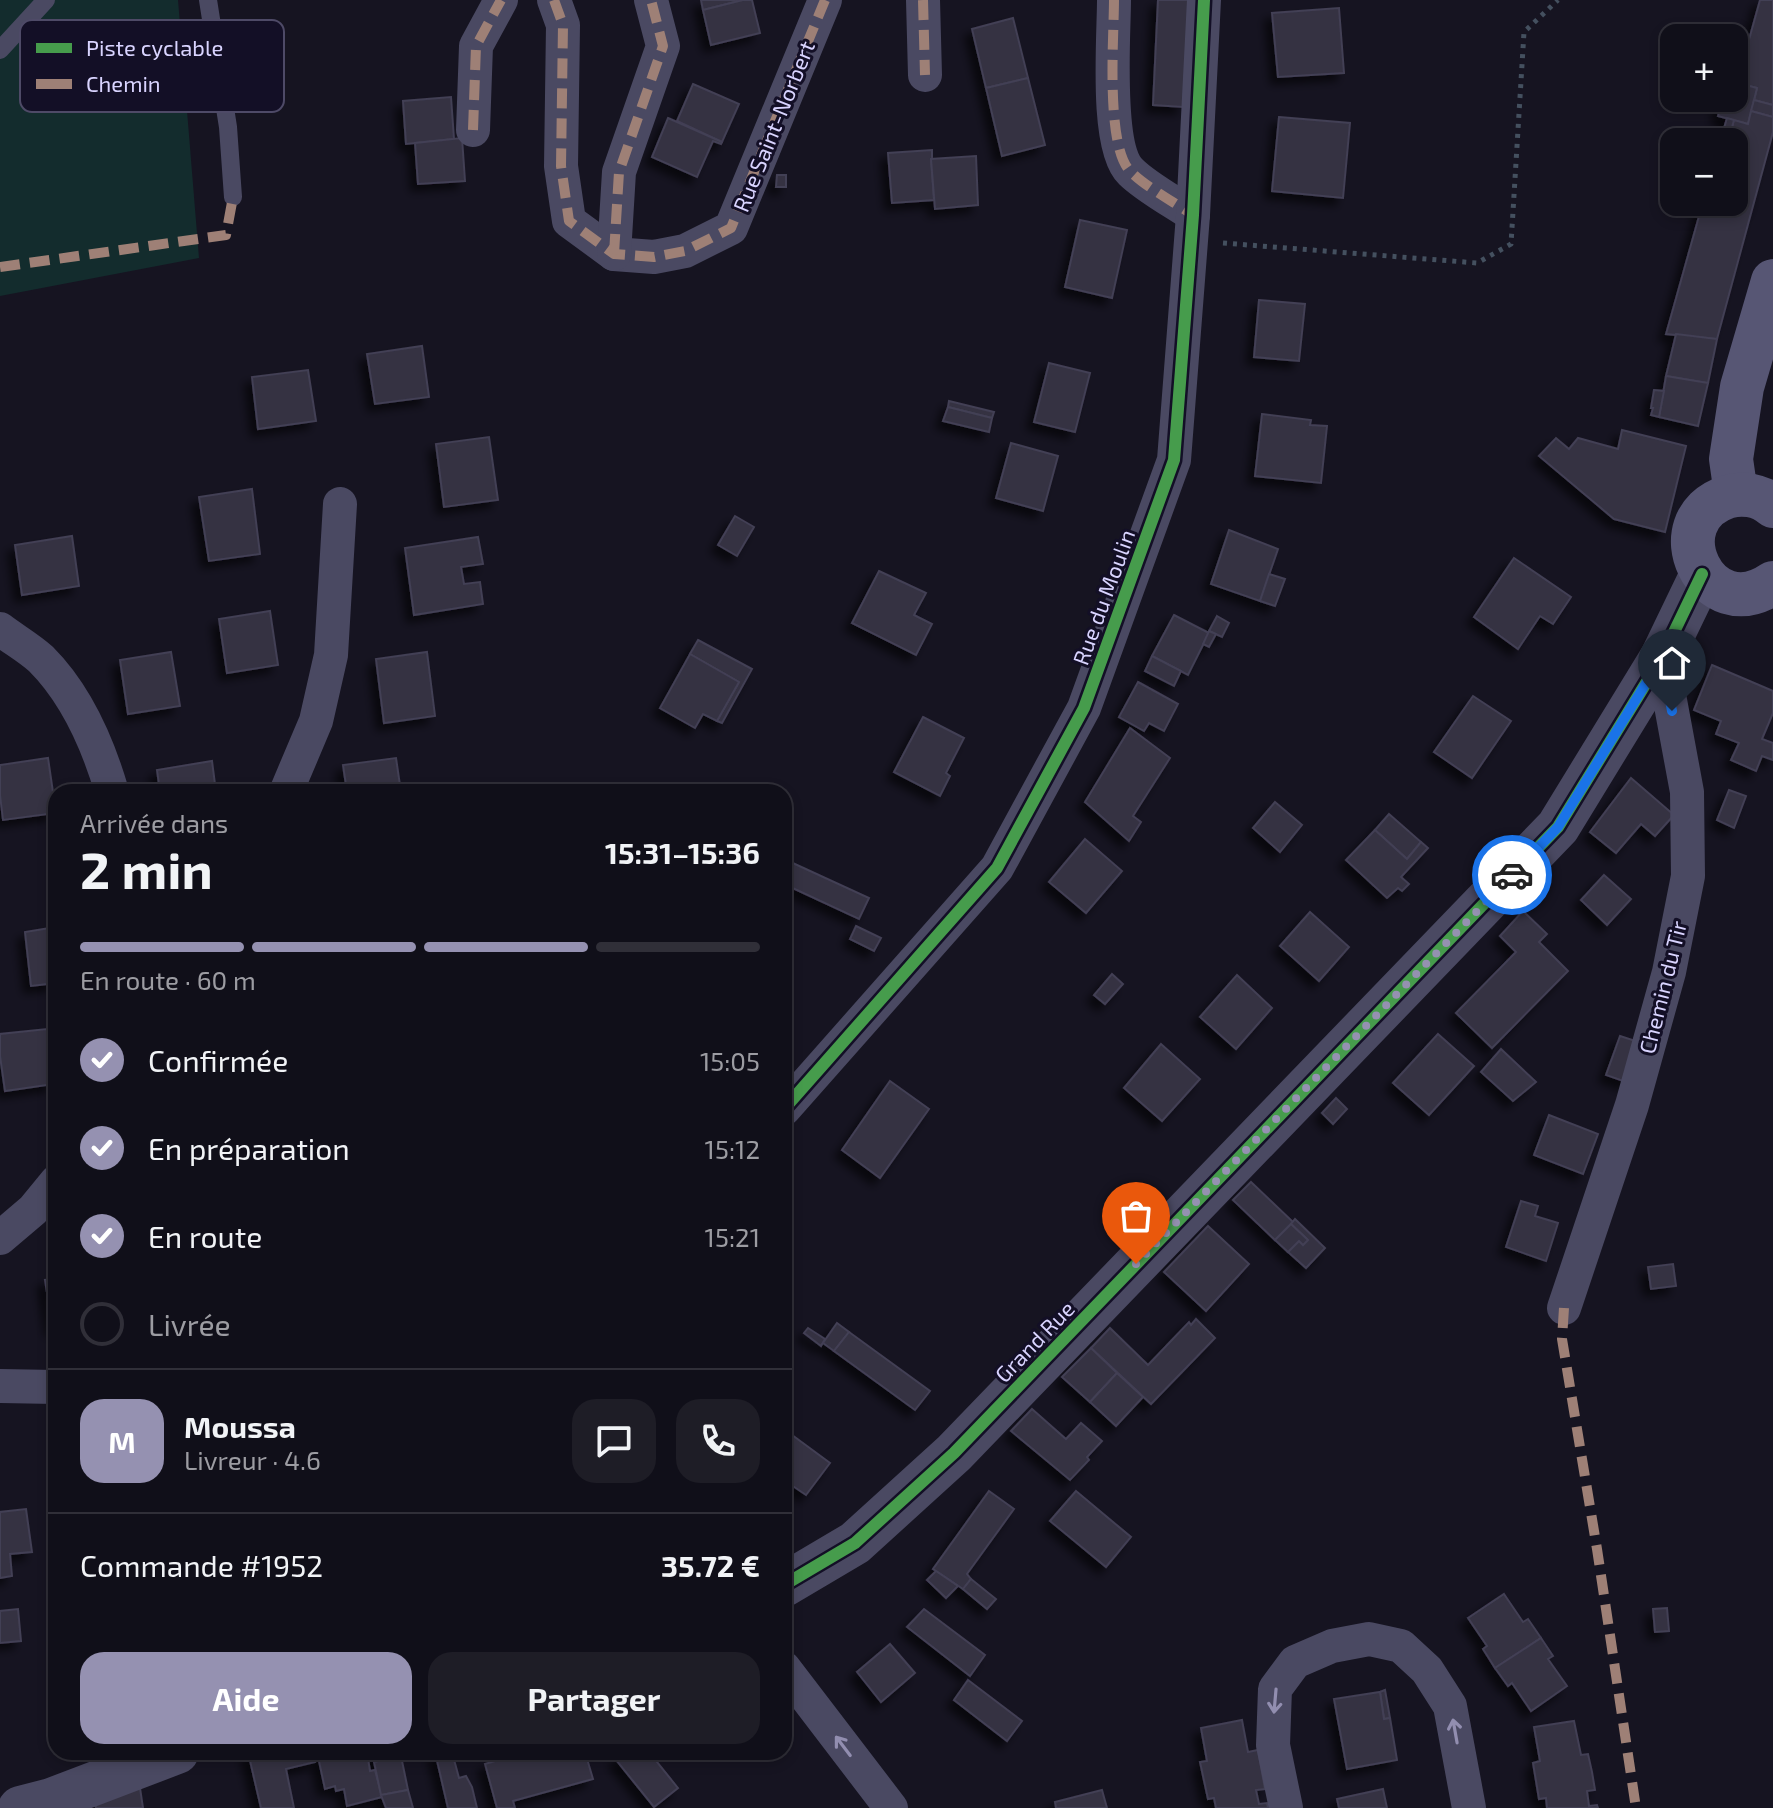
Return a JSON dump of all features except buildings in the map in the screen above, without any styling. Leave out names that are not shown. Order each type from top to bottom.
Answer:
[{"type":"main road","points":[[1754,500],[1731,459],[1742,387],[1773,281]]},
{"type":"main road","points":[[1754,500],[1720,499],[1705,510],[1696,524],[1692,541],[1694,558],[1702,574],[1730,593],[1747,594],[1773,583]]},
{"type":"street","points":[[473,130],[476,46],[501,0]]},
{"type":"street","points":[[554,0],[563,25],[561,166],[569,221],[614,254]]},
{"type":"street","points":[[614,254],[619,172],[663,46],[651,0]]},
{"type":"street","name":"Rue Saint-Norbert","points":[[614,254],[654,257],[685,251],[731,228],[825,0]]},
{"type":"street","points":[[923,0],[925,75]]},
{"type":"street","points":[[1114,0],[1113,124],[1121,157],[1129,171],[1192,228]]},
{"type":"street","name":"Rue du Moulin","points":[[792,1100],[997,868],[1084,708],[1174,460],[1192,228],[1204,0]]},
{"type":"street","points":[[289,784],[316,721],[331,655],[340,504]]},
{"type":"street","name":"Grand Rue","points":[[792,1580],[855,1543],[954,1453],[1558,827],[1662,657],[1702,574]]},
{"type":"street","points":[[0,629],[40,658],[76,702],[104,763],[110,784]]},
{"type":"street","name":"Chemin du Tir","points":[[1564,1308],[1632,1105],[1669,972],[1688,876],[1687,792],[1662,657]]},
{"type":"street","points":[[0,1238],[33,1210],[48,1192]]},
{"type":"street","points":[[0,1386],[48,1387]]},
{"type":"street","points":[[1286,1808],[1273,1745],[1275,1689],[1295,1662],[1332,1646],[1369,1639],[1401,1646],[1427,1670],[1450,1706],[1469,1808]]},
{"type":"street","points":[[792,1678],[891,1808]]},
{"type":"street","points":[[20,1808],[51,1800],[156,1760]]},
{"type":"lane","points":[[28,20],[46,0]]},
{"type":"lane","points":[[208,0],[211,20]]},
{"type":"lane","points":[[0,50],[20,28]]},
{"type":"lane","points":[[226,112],[233,197]]},
{"type":"path","points":[[1192,228],[1477,263],[1511,244],[1524,32],[1558,0]]},
{"type":"green space","points":[[0,0],[178,0],[180,20],[20,20],[20,112],[187,112],[199,258],[0,296]]},
{"type":"marked path","points":[[473,130],[476,46],[501,0]]},
{"type":"marked path","points":[[554,0],[563,25],[561,166],[569,221],[614,254],[654,257],[685,251],[731,228],[825,0]]},
{"type":"marked path","points":[[614,254],[619,172],[663,46],[651,0]]},
{"type":"marked path","points":[[923,0],[925,75]]},
{"type":"marked path","points":[[1114,0],[1114,117],[1123,159],[1137,178],[1193,215]]},
{"type":"marked path","points":[[0,267],[226,235],[233,197]]},
{"type":"marked path","points":[[1564,1308],[1562,1339],[1636,1808]]},
{"type":"cycle path","points":[[792,1100],[997,868],[1084,708],[1174,460],[1193,215],[1204,0]]},
{"type":"cycle path","points":[[792,1580],[855,1543],[954,1453],[1558,827],[1662,657],[1702,574]]},
{"type":"way so far","points":[[1136,1264],[1512,875]]},
{"type":"route","points":[[1512,875],[1558,827],[1662,657],[1672,711]]}]
